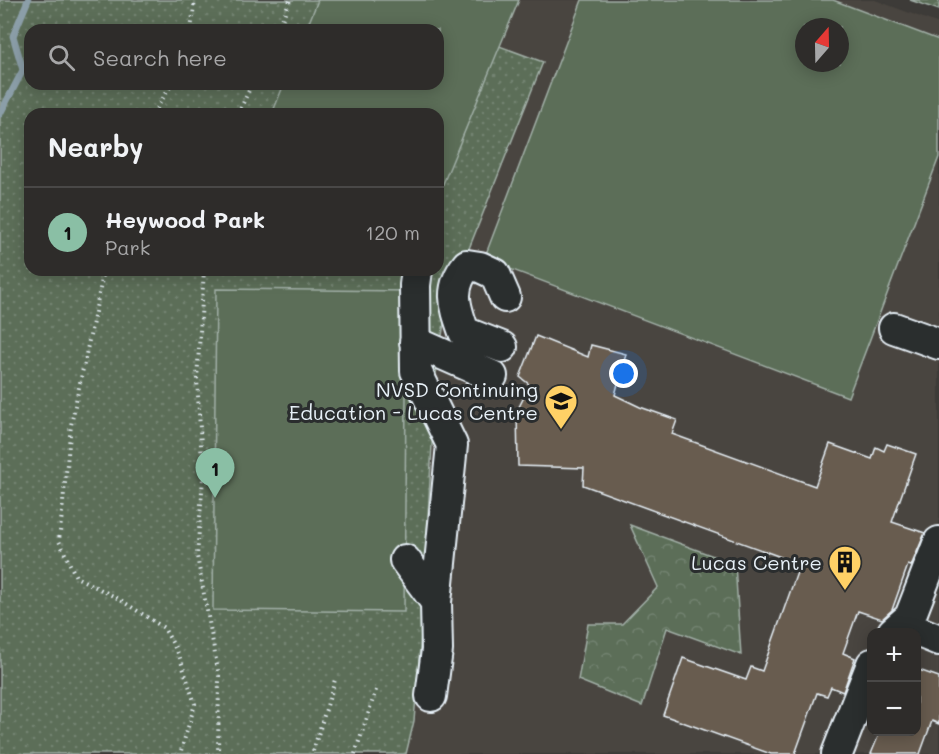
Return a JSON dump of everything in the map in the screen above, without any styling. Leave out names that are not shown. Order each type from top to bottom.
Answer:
[{"type":"lane","points":[[502,347],[464,332],[453,302],[458,276],[467,265],[480,267],[495,274],[505,297]]},
{"type":"lane","points":[[416,276],[414,285],[416,371],[452,445],[436,602],[437,650],[431,696]]},
{"type":"lane","points":[[894,328],[939,344]]},
{"type":"lane","points":[[415,342],[492,375]]},
{"type":"lane","points":[[899,628],[910,617],[939,542]]},
{"type":"lane","points":[[405,560],[436,602]]},
{"type":"lane","points":[[921,635],[939,640]]},
{"type":"lane","points":[[837,754],[867,677]]},
{"type":"path","points":[[192,24],[195,0]]},
{"type":"path","points":[[280,24],[290,0]]},
{"type":"path","points":[[157,108],[168,90]]},
{"type":"path","points":[[241,108],[249,90]]},
{"type":"path","points":[[103,276],[71,425],[59,542],[76,577],[119,598],[164,628],[179,655],[195,704],[180,754]]},
{"type":"path","points":[[204,276],[197,379],[202,478],[197,556],[219,675],[218,754]]},
{"type":"path","points":[[313,751],[335,680]]},
{"type":"path","points":[[355,754],[377,687]]},
{"type":"shaded area","name":"NVSD Continuing Education - Lucas Centre","points":[[249,0],[875,0],[939,24],[939,754],[376,754],[437,276],[444,276],[444,108],[438,108],[438,90],[444,90],[444,24],[400,24]]},
{"type":"green space","points":[[0,0],[374,0],[439,24],[24,24],[24,90],[444,90],[444,26],[543,62],[447,304],[436,374],[414,721],[406,754],[0,754]]},
{"type":"green space","points":[[318,0],[519,0],[444,181],[444,108],[274,108],[282,90],[444,90],[444,24],[308,24]]},
{"type":"green space","points":[[582,0],[833,0],[939,40],[939,157],[848,397],[484,259]]},
{"type":"green space","points":[[910,0],[939,0],[939,10]]},
{"type":"green space","points":[[216,289],[407,291],[404,612],[213,610]]},
{"type":"green space","points":[[630,525],[735,564],[741,655],[667,628],[642,706],[578,680],[588,624],[622,624],[658,587]]},
{"type":"building","name":"Lucas Centre","points":[[536,336],[588,357],[591,345],[626,354],[615,395],[677,420],[672,434],[815,486],[830,444],[872,459],[876,447],[884,451],[887,444],[916,454],[892,522],[925,533],[911,566],[908,565],[892,610],[882,619],[858,611],[843,653],[855,658],[843,692],[831,687],[827,696],[817,693],[795,754],[771,754],[663,715],[683,658],[746,680],[751,667],[762,671],[800,564],[583,485],[584,468],[518,466],[517,411],[530,385],[520,377]]},
{"type":"building","points":[[921,671],[939,677],[939,724],[932,721],[920,754],[871,754],[878,736],[921,736]]},
{"type":"waterway","points":[[0,114],[23,70],[13,36],[28,0]]},
{"type":"place","name":"NVSD Continuing Education - Lucas Centre","points":[[561,430]]},
{"type":"place","name":"Heywood Park","points":[[215,498]]},
{"type":"place","name":"Lucas Centre","points":[[845,591]]}]
